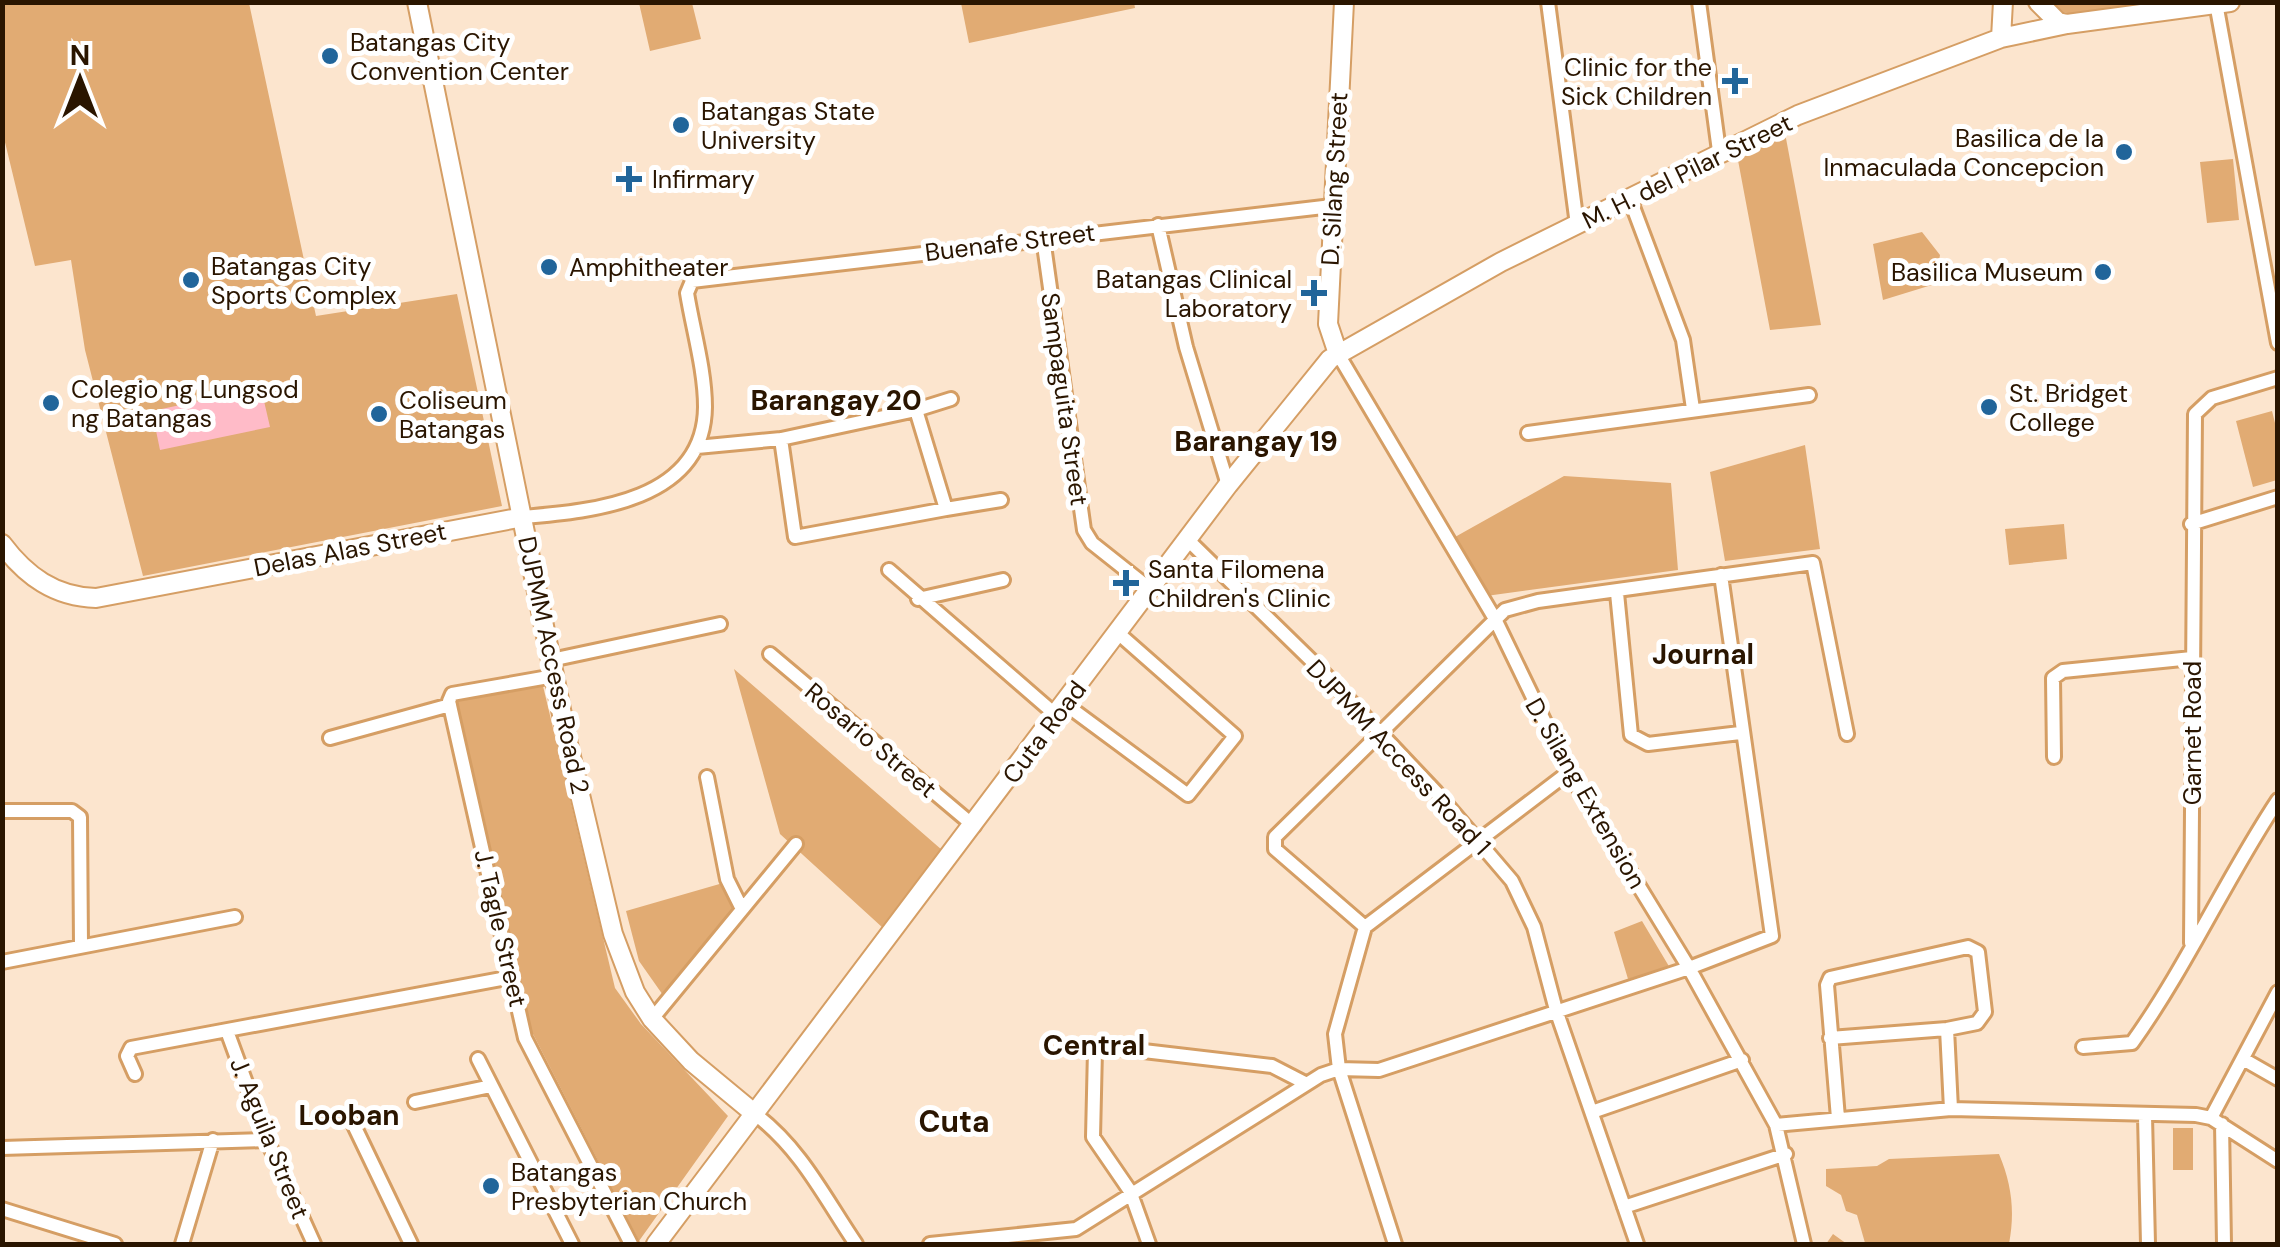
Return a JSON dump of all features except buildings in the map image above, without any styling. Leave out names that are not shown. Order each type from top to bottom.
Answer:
[{"type":"street","name":"DJPMM Access Road 2","points":[[417,2],[553,668],[613,934],[635,992],[652,1019],[691,1061],[782,1134],[806,1163],[853,1240]]},
{"type":"street","name":"D. Silang Street","points":[[1338,354],[1328,324],[1344,2]]},
{"type":"street","points":[[1548,2],[1577,226]]},
{"type":"street","points":[[1699,2],[1719,152]]},
{"type":"street","points":[[2001,38],[2003,2]]},
{"type":"street","points":[[2038,2],[2058,22],[2068,24]]},
{"type":"street","name":"M. H. del Pilar Street","points":[[1338,354],[1476,276],[1798,115],[2001,38],[2068,24],[2230,2]]},
{"type":"street","points":[[2216,3],[2278,343]]},
{"type":"street","points":[[1630,199],[1683,340],[1693,409]]},
{"type":"street","name":"Buenafe Street","points":[[697,447],[704,400],[689,283],[1332,206]]},
{"type":"street","points":[[1158,225],[1186,347],[1228,485]]},
{"type":"street","name":"Sampaguita Street","points":[[1042,238],[1084,530],[1092,543],[1150,589]]},
{"type":"street","name":"Cuta Road","points":[[656,1244],[670,1236],[755,1114],[1228,485],[1338,354]]},
{"type":"street","name":"D. Silang Extension","points":[[1338,354],[1495,620],[1570,772],[1742,1060],[1776,1125],[1786,1154],[1804,1244]]},
{"type":"street","name":"Garnet Road","points":[[2191,943],[2191,524],[2195,414],[2212,398],[2278,378]]},
{"type":"street","points":[[1528,432],[1809,395]]},
{"type":"street","points":[[697,447],[782,439],[951,399]]},
{"type":"street","points":[[916,410],[946,508]]},
{"type":"street","points":[[782,439],[795,538],[1001,500]]},
{"type":"street","name":"Delas Alas Street","points":[[2,544],[23,572],[77,598],[96,598],[522,517],[615,504],[648,494],[676,472],[697,447]]},
{"type":"street","points":[[2191,524],[2278,497]]},
{"type":"street","name":"DJPMM Access Road 1","points":[[1188,540],[1381,736],[1512,881],[1534,927],[1556,1010],[1637,1244]]},
{"type":"street","points":[[1365,927],[1273,843],[1505,610],[1538,600],[1617,593],[1814,563],[1847,734]]},
{"type":"street","points":[[889,570],[918,599],[1061,710],[1188,795],[1234,736],[1118,633]]},
{"type":"street","points":[[930,1244],[1008,1240],[1076,1228],[1092,1222],[1130,1191],[1305,1083],[1339,1069],[1379,1070],[1689,968],[1772,936],[1740,732],[1722,575]]},
{"type":"street","points":[[918,599],[1003,580]]},
{"type":"street","points":[[1617,593],[1631,735],[1648,744],[1740,732]]},
{"type":"street","points":[[330,738],[450,705],[452,694],[720,624]]},
{"type":"street","name":"Rosario Street","points":[[770,654],[974,826]]},
{"type":"street","points":[[2054,757],[2053,678],[2063,671],[2192,658]]},
{"type":"street","name":"J. Tagle Street","points":[[450,705],[526,1038],[631,1244]]},
{"type":"street","points":[[1395,1244],[1339,1069],[1335,1034],[1365,927],[1570,772]]},
{"type":"street","points":[[707,777],[727,879],[742,907]]},
{"type":"street","points":[[2083,1047],[2132,1044],[2181,972],[2191,943],[2278,800]]},
{"type":"street","points":[[2,811],[72,811],[80,817],[81,945]]},
{"type":"street","points":[[652,1019],[796,844]]},
{"type":"street","points":[[2,962],[235,917]]},
{"type":"street","points":[[1830,1038],[1948,1030],[1978,1022],[1985,1012],[1974,949],[1830,978],[1830,1038],[1838,1118]]},
{"type":"street","points":[[134,1074],[128,1056],[131,1048],[512,977]]},
{"type":"street","points":[[2224,1244],[2216,1121],[2243,1059],[2276,1000]]},
{"type":"street","points":[[1948,1030],[1951,1108]]},
{"type":"street","name":"J. Aguila Street","points":[[228,1031],[267,1140],[314,1244]]},
{"type":"street","points":[[1150,1244],[1130,1191],[1093,1137],[1094,1050],[1101,1046],[1272,1066],[1305,1083]]},
{"type":"street","points":[[478,1059],[572,1244]]},
{"type":"street","points":[[2243,1059],[2278,1078]]},
{"type":"street","points":[[1592,1112],[1742,1060]]},
{"type":"street","points":[[415,1102],[491,1086]]},
{"type":"street","points":[[1776,1125],[1951,1108],[2216,1121],[2278,1161]]},
{"type":"street","points":[[2145,1116],[2148,1244]]},
{"type":"street","points":[[350,1117],[411,1244]]},
{"type":"street","points":[[182,1244],[213,1140]]},
{"type":"street","points":[[2,1148],[267,1140]]},
{"type":"street","points":[[1624,1207],[1786,1154]]},
{"type":"street","points":[[2,1209],[116,1244]]},
{"type":"street","points":[[838,1244],[853,1240]]},
{"type":"shaded area","points":[[1134,2],[1135,8],[969,43],[961,3]]},
{"type":"shaded area","name":"Batangas City Sports Complex","points":[[3,3],[249,3],[316,316],[457,294],[502,506],[143,576],[85,350],[71,260],[35,266],[3,134]]},
{"type":"shaded area","points":[[639,3],[692,3],[701,39],[650,51]]},
{"type":"shaded area","points":[[2045,3],[2154,3],[2083,14],[2057,10]]},
{"type":"shaded area","points":[[1785,133],[1821,325],[1770,330],[1737,155]]},
{"type":"shaded area","points":[[2233,159],[2239,220],[2207,223],[2200,162]]},
{"type":"shaded area","points":[[1922,232],[1940,255],[1935,284],[1883,300],[1873,244]]},
{"type":"shaded area","points":[[261,388],[270,427],[160,450],[152,411]]},
{"type":"shaded area","points":[[2272,411],[2277,431],[2277,480],[2253,487],[2236,421]]},
{"type":"shaded area","points":[[1805,445],[1820,549],[1725,561],[1710,472]]},
{"type":"shaded area","points":[[1564,476],[1671,483],[1678,570],[1486,596],[1455,537]]},
{"type":"shaded area","points":[[2064,524],[2067,559],[2009,565],[2005,529]]},
{"type":"shaded area","points":[[734,669],[942,850],[883,928],[780,834]]},
{"type":"shaded area","points":[[543,686],[615,988],[641,1024],[728,1116],[639,1241],[530,1028],[455,699]]},
{"type":"shaded area","points":[[723,883],[737,909],[665,998],[639,961],[626,911]]},
{"type":"shaded area","points":[[1642,921],[1670,968],[1628,979],[1614,932]]},
{"type":"shaded area","points":[[2173,1128],[2193,1128],[2193,1170],[2173,1170]]},
{"type":"shaded area","points":[[1999,1154],[2011,1199],[2009,1244],[1847,1244],[1865,1243],[1857,1215],[1846,1211],[1841,1195],[1826,1186],[1826,1169],[1877,1166],[1889,1159]]},
{"type":"shaded area","points":[[1833,1234],[1847,1244],[1826,1244]]},
{"type":"place","name":"Batangas City Convention Center","points":[[330,56]]},
{"type":"place","name":"Clinic for the Sick Children","points":[[1735,81]]},
{"type":"place","name":"Batangas State University","points":[[681,125]]},
{"type":"place","name":"Basilica de la Inmaculada Concepcion","points":[[2124,152]]},
{"type":"place","name":"Infirmary","points":[[629,179]]},
{"type":"place","name":"Amphitheater","points":[[549,267]]},
{"type":"place","name":"Basilica Museum","points":[[2103,272]]},
{"type":"place","name":"Batangas City Sports Complex","points":[[191,280]]},
{"type":"place","name":"Batangas Clinical Laboratory","points":[[1314,293]]},
{"type":"place","name":"Colegio ng Lungsod ng Batangas","points":[[51,403]]},
{"type":"place","name":"St. Bridget College","points":[[1989,407]]},
{"type":"place","name":"Coliseum Batangas","points":[[379,414]]},
{"type":"place","name":"Santa Filomena Children's Clinic","points":[[1126,583]]},
{"type":"place","name":"Batangas Presbyterian Church","points":[[491,1186]]},
{"type":"district","name":"Barangay 20","points":[[836,400]]},
{"type":"district","name":"Barangay 19","points":[[1256,441]]},
{"type":"district","name":"Journal","points":[[1703,654]]},
{"type":"district","name":"Central","points":[[1094,1045]]},
{"type":"district","name":"Looban","points":[[349,1115]]},
{"type":"district","name":"Cuta","points":[[954,1122]]}]
